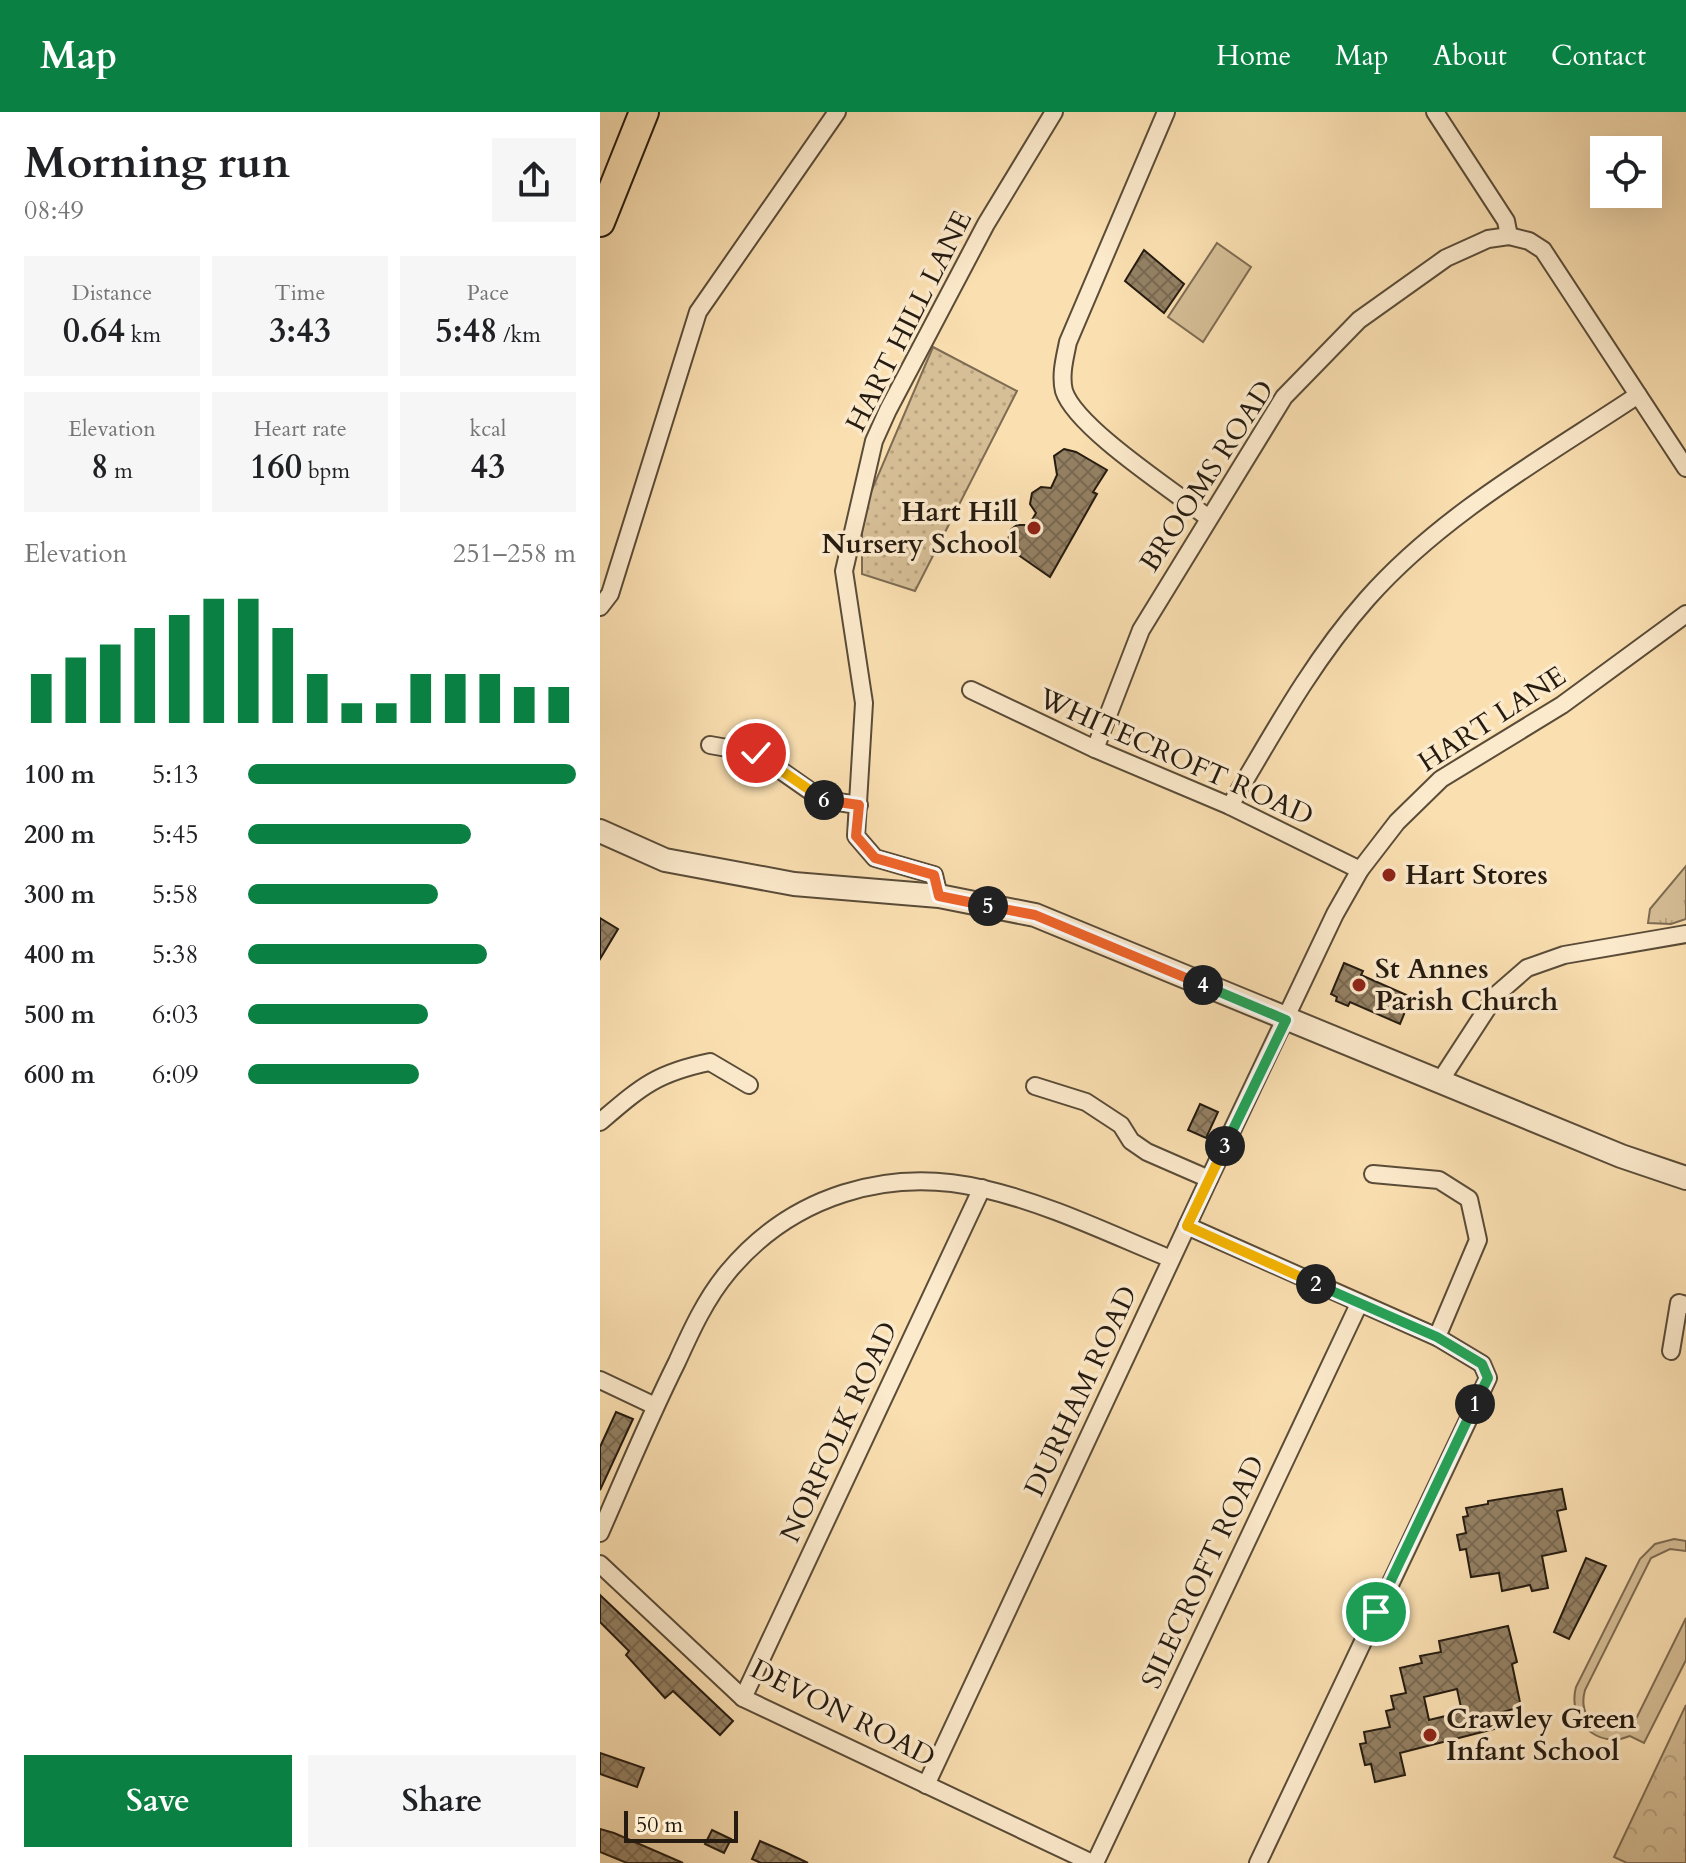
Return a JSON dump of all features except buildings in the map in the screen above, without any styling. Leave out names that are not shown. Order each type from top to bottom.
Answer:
[{"type":"highway","points":[[600,222],[644,112]]},
{"type":"street","points":[[600,607],[610,594],[698,312],[837,112]]},
{"type":"street","name":"HART HILL LANE","points":[[939,896],[934,875],[875,858],[856,836],[864,703],[844,571],[874,441],[927,331],[1054,112]]},
{"type":"street","points":[[1166,112],[1068,342],[1062,370],[1064,391],[1080,419],[1207,517]]},
{"type":"street","points":[[1435,112],[1506,221],[1509,236],[1529,241],[1543,250],[1686,468]]},
{"type":"street","name":"BROOMS ROAD","points":[[1095,749],[1141,630],[1207,517],[1284,397],[1359,320],[1446,258],[1488,239],[1509,236]]},
{"type":"street","points":[[1230,806],[1309,673],[1368,597],[1460,513],[1638,395]]},
{"type":"street","name":"HART LANE","points":[[1286,1020],[1360,870],[1397,822],[1441,779],[1562,705],[1686,614]]},
{"type":"street","name":"WHITECROFT ROAD","points":[[971,690],[1095,749],[1230,806],[1360,870]]},
{"type":"street","points":[[710,745],[756,753],[823,800],[859,805]]},
{"type":"street","points":[[600,831],[665,860],[794,884],[939,896],[1035,915],[1621,1156],[1686,1178]]},
{"type":"street","points":[[1440,1081],[1496,995],[1527,968],[1564,955],[1686,934]]},
{"type":"street","name":"DURHAM ROAD","points":[[926,1785],[1286,1020]]},
{"type":"street","points":[[600,1122],[641,1086],[669,1070],[710,1062],[749,1085]]},
{"type":"street","points":[[1035,1086],[1086,1102],[1121,1125],[1131,1141],[1147,1152],[1209,1179]]},
{"type":"street","points":[[1373,1174],[1439,1180],[1469,1199],[1478,1240],[1437,1337]]},
{"type":"street","points":[[600,1533],[655,1406],[696,1322],[726,1274],[766,1233],[812,1204],[868,1185],[927,1180],[982,1188],[1037,1204],[1171,1259]]},
{"type":"street","name":"NORFOLK ROAD","points":[[743,1698],[982,1188]]},
{"type":"street","points":[[1187,1226],[1437,1337],[1482,1364],[1488,1378],[1258,1863]]},
{"type":"street","points":[[1671,1351],[1679,1303],[1686,1305]]},
{"type":"street","name":"SILECROFT ROAD","points":[[1093,1863],[1359,1304]]},
{"type":"street","points":[[600,1380],[655,1406]]},
{"type":"street","name":"DEVON ROAD","points":[[600,1564],[743,1698],[1093,1863]]},
{"type":"green space","points":[[1217,243],[1251,267],[1203,342],[1168,317]]},
{"type":"green space","points":[[933,347],[1017,391],[915,591],[862,574],[862,513]]},
{"type":"green space","points":[[1686,866],[1686,919],[1671,924],[1648,923],[1650,909]]},
{"type":"green space","points":[[1674,1539],[1686,1541],[1686,1551],[1670,1549],[1651,1558],[1585,1690],[1585,1712],[1598,1726],[1613,1730],[1636,1719],[1686,1618],[1686,1660],[1644,1743],[1630,1736],[1606,1739],[1587,1729],[1580,1721],[1574,1699],[1576,1687],[1640,1559],[1655,1544]]},
{"type":"green space","points":[[1686,1705],[1686,1863],[1627,1863],[1614,1857]]},
{"type":"place","name":"Hart Hill Nursery School","points":[[1034,528]]},
{"type":"place","name":"Hart Stores","points":[[1389,875]]},
{"type":"place","name":"St Annes Parish Church","points":[[1359,985]]},
{"type":"place","name":"Crawley Green Infant School","points":[[1430,1735]]},
{"type":"route","points":[[756,753],[823,800],[859,805],[856,836],[868,853],[875,858],[934,875],[939,896],[1035,915],[1286,1020],[1187,1226],[1437,1337],[1482,1364],[1488,1378],[1376,1612]]}]
